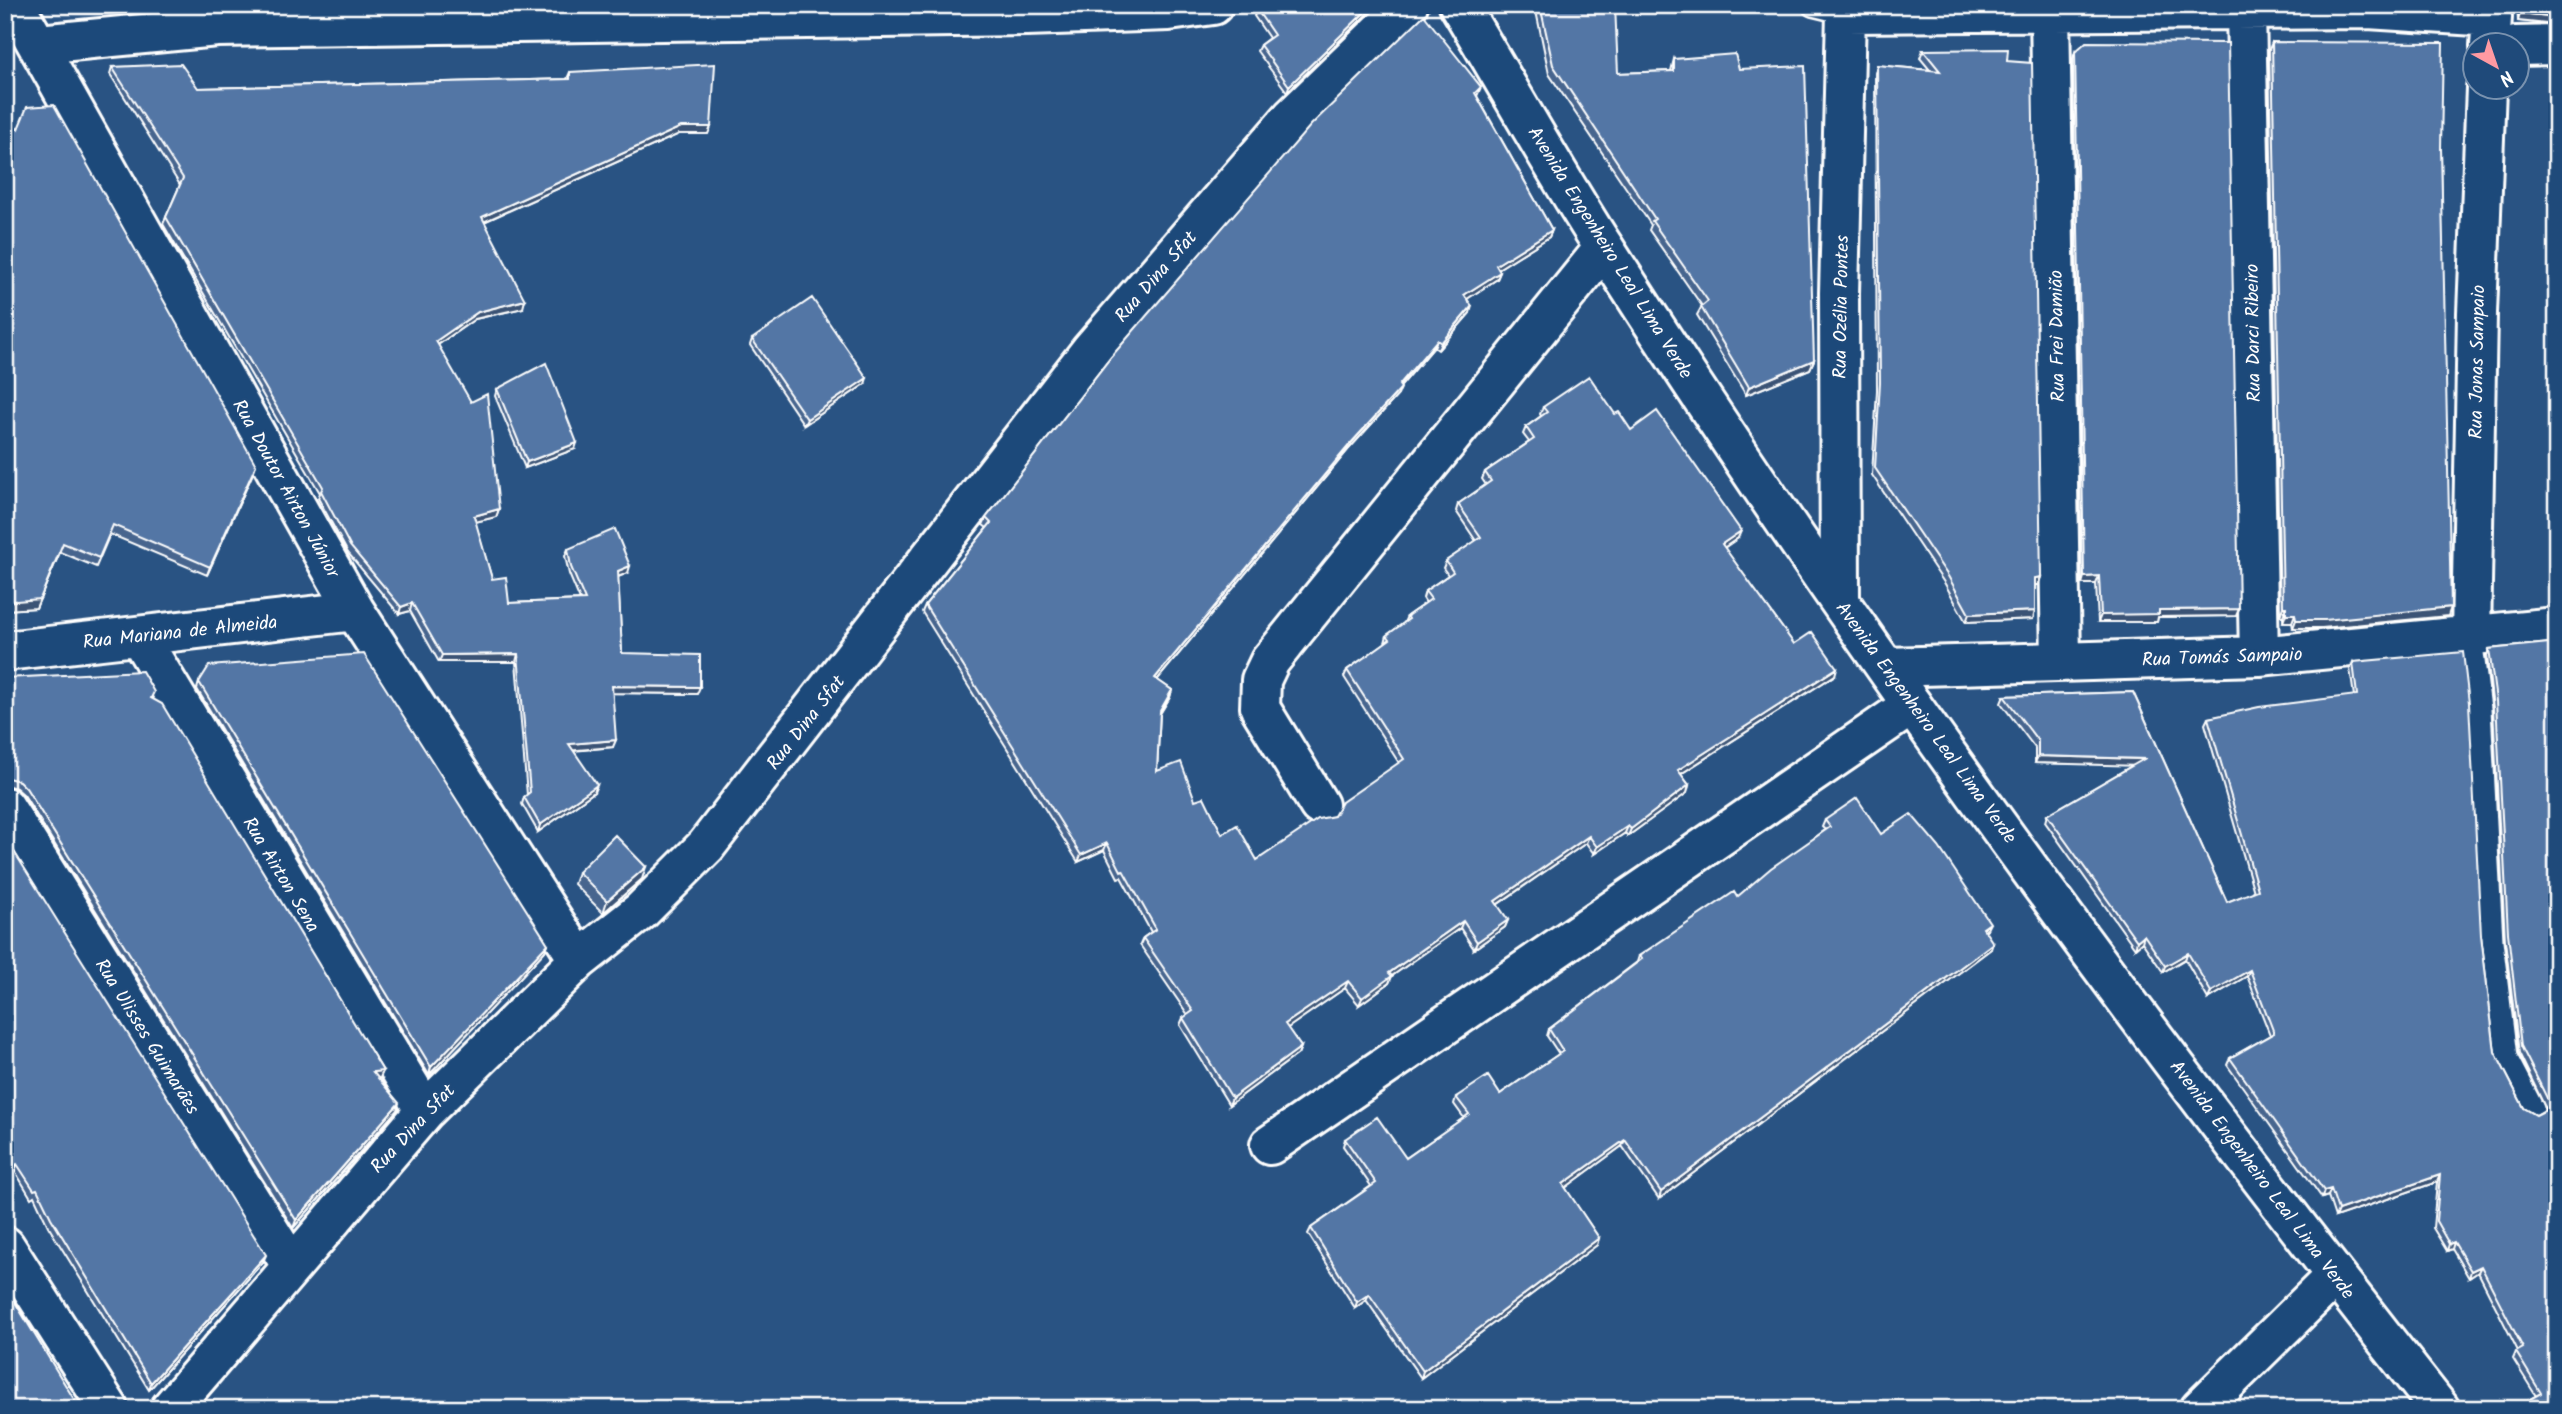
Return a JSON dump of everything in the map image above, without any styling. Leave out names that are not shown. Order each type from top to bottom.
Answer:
[{"type":"street","name":"Rua Doutor Airton Júnior","points":[[15,5],[355,611],[579,960]]},
{"type":"street","points":[[39,44],[217,27],[1027,16],[1169,11],[1213,5]]},
{"type":"street","name":"Rua Dina Sfat","points":[[170,1409],[425,1111],[579,960],[641,911],[706,846],[801,728],[1091,351],[1292,117],[1408,5]]},
{"type":"street","name":"Avenida Engenheiro Leal Lima Verde","points":[[1459,5],[1604,248],[1912,705],[2335,1276],[2440,1409]]},
{"type":"street","points":[[1830,9],[2368,9],[2497,23]]},
{"type":"street","name":"Rua Ozélia Pontes","points":[[1830,9],[1839,293],[1840,601]]},
{"type":"street","name":"Rua Darci Ribeiro","points":[[2246,10],[2259,656]]},
{"type":"street","name":"Rua Frei Damião","points":[[2050,11],[2061,661]]},
{"type":"street","points":[[2530,46],[2557,45]]},
{"type":"street","name":"Rua Jonas Sampaio","points":[[2471,638],[2477,313],[2485,102]]},
{"type":"street","points":[[1319,805],[1260,708],[1261,680],[1270,661],[1604,248]]},
{"type":"street","name":"Rua Mariana de Almeida","points":[[5,651],[355,611]]},
{"type":"street","name":"Rua Tomás Sampaio","points":[[1886,667],[2259,656],[2557,628]]},
{"type":"street","name":"Rua Airton Sena","points":[[139,636],[425,1111]]},
{"type":"street","points":[[1270,1145],[1912,705]]},
{"type":"street","name":"Rua Ulisses Guimarães","points":[[5,807],[291,1265]]},
{"type":"street","points":[[5,1246],[109,1409]]},
{"type":"street","points":[[2200,1409],[2335,1276]]},
{"type":"lane","points":[[2471,638],[2480,709],[2492,941],[2506,1057],[2533,1109]]},
{"type":"building","points":[[1293,5],[1371,6],[1289,86],[1260,45],[1274,35],[1257,10]]},
{"type":"building","points":[[1540,5],[1615,5],[1618,73],[1674,71],[1674,59],[1735,54],[1739,69],[1805,66],[1814,360],[1749,387],[1701,307],[1708,301],[1652,221],[1655,219],[1553,65]]},
{"type":"building","points":[[2520,5],[2557,5],[2557,18],[2520,14]]},
{"type":"building","points":[[1424,15],[1481,87],[1475,93],[1552,230],[1496,265],[1500,272],[1464,295],[1472,306],[1441,343],[1437,340],[1399,385],[1401,388],[1351,443],[1155,678],[1172,690],[1160,711],[1157,771],[1181,762],[1195,800],[1204,797],[1222,834],[1237,825],[1257,860],[1318,819],[1334,816],[1342,802],[1404,759],[1347,670],[1390,639],[1387,635],[1431,599],[1425,591],[1453,572],[1446,561],[1481,537],[1458,504],[1491,481],[1485,472],[1534,439],[1526,427],[1547,412],[1543,407],[1589,376],[1615,414],[1619,412],[1631,430],[1657,411],[1741,531],[1722,544],[1794,644],[1812,632],[1837,668],[1678,770],[1689,785],[1631,829],[1628,826],[1597,847],[1589,836],[1495,901],[1508,920],[1477,942],[1463,921],[1389,973],[1392,976],[1362,998],[1348,981],[1285,1024],[1301,1047],[1232,1098],[1183,1018],[1193,1011],[1143,938],[1156,929],[1107,843],[1081,855],[925,605],[991,523],[986,518],[1111,357],[1311,125]]},
{"type":"building","points":[[2086,42],[2228,43],[2239,609],[2159,610],[2159,614],[2101,615],[2099,576],[2084,577],[2075,52]]},
{"type":"building","points":[[2272,42],[2443,43],[2441,149],[2451,607],[2325,620],[2296,620],[2295,614],[2286,614],[2286,607],[2283,607]]},
{"type":"building","points":[[2008,49],[2007,61],[2032,63],[2041,577],[2035,578],[2035,611],[1969,614],[1948,576],[1875,468],[1880,382],[1877,65],[1940,71],[1923,50]]},
{"type":"building","points":[[181,64],[198,88],[570,79],[570,72],[715,64],[711,127],[681,127],[482,217],[525,300],[478,312],[436,341],[471,402],[487,394],[499,509],[474,516],[492,579],[506,577],[509,603],[585,600],[571,567],[568,549],[615,529],[630,566],[618,571],[622,653],[700,655],[700,687],[612,686],[616,740],[569,744],[597,785],[540,825],[524,797],[530,792],[518,654],[442,655],[412,603],[401,607],[350,546],[321,491],[323,487],[166,217],[183,178],[112,67]]},
{"type":"building","points":[[54,105],[256,465],[210,567],[113,525],[99,558],[63,543],[40,599],[5,602],[5,139],[11,127],[18,129],[27,107]]},
{"type":"building","points":[[812,298],[867,378],[807,419],[752,339]]},
{"type":"building","points":[[546,363],[577,443],[527,462],[497,389]]},
{"type":"building","points":[[2557,643],[2557,1409],[2536,1409],[2530,1399],[2541,1393],[2516,1352],[2523,1348],[2481,1266],[2471,1271],[2454,1242],[2449,1244],[2436,1221],[2440,1175],[2338,1210],[2331,1189],[2324,1191],[2230,1058],[2274,1033],[2250,970],[2211,992],[2188,953],[2165,966],[2144,935],[2137,941],[2047,815],[2144,759],[2038,756],[2038,741],[2004,696],[2133,692],[2227,902],[2258,890],[2208,718],[2259,707],[2357,695],[2353,662],[2463,652],[2469,703],[2481,935],[2495,1052],[2524,1108],[2536,1115],[2546,1110],[2549,1102],[2521,1046],[2508,933],[2496,701],[2489,649]]},
{"type":"building","points":[[364,654],[548,944],[431,1067],[199,682],[209,666]]},
{"type":"building","points":[[142,671],[154,692],[151,698],[162,704],[383,1071],[373,1072],[399,1103],[296,1220],[26,788],[19,781],[5,778],[5,678]]},
{"type":"building","points":[[1857,798],[1881,834],[1911,814],[1939,847],[1990,923],[1983,928],[1993,943],[1661,1192],[1625,1140],[1563,1184],[1599,1238],[1423,1371],[1369,1294],[1357,1302],[1311,1228],[1376,1183],[1345,1139],[1377,1117],[1406,1158],[1469,1114],[1456,1097],[1488,1076],[1500,1094],[1563,1051],[1549,1029],[1642,959],[1639,956],[1734,892],[1737,897],[1771,868],[1830,827],[1825,820]]},
{"type":"building","points":[[615,835],[646,867],[607,901],[578,872]]},
{"type":"building","points":[[5,837],[266,1255],[151,1383],[51,1218],[37,1189],[34,1190],[17,1164],[10,1168],[5,1159]]},
{"type":"building","points":[[5,1286],[80,1409],[5,1409]]}]
